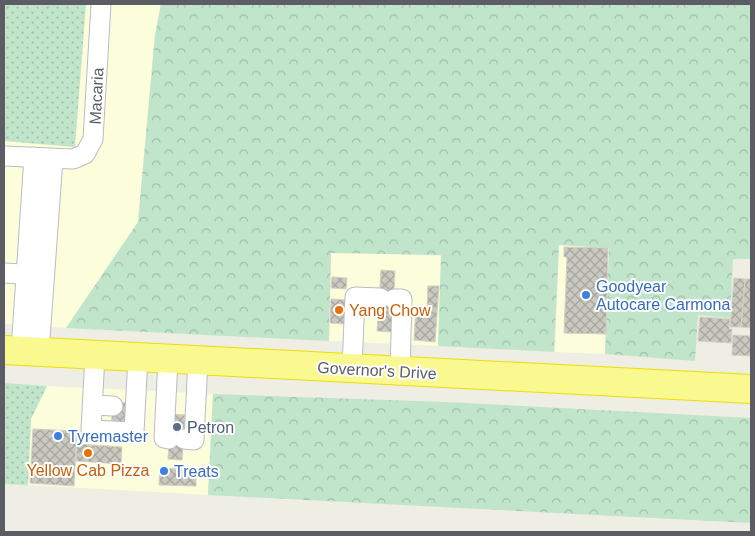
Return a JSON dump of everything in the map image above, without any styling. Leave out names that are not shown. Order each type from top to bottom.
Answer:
[{"type":"highway","name":"Governor's Drive","points":[[21,351],[751,389]]},
{"type":"lane","name":"Macaria","points":[[4,156],[73,159],[84,154],[93,139],[101,4]]},
{"type":"lane","points":[[21,351],[36,275],[43,158]]},
{"type":"lane","points":[[4,273],[36,275]]},
{"type":"lane","points":[[352,368],[355,297],[387,298],[402,299],[400,371]]},
{"type":"lane","points":[[95,355],[91,430],[108,431],[134,432],[125,407],[138,357]]},
{"type":"lane","points":[[168,359],[164,438],[194,440],[198,360]]},
{"type":"lane","points":[[92,405],[125,407]]},
{"type":"shaded area","points":[[4,4],[161,4],[155,35],[138,222],[66,328],[4,324]]},
{"type":"shaded area","name":"Goodyear Autocare Carmona","points":[[559,245],[609,248],[605,354],[555,352]]},
{"type":"shaded area","points":[[331,252],[442,256],[438,346],[329,341]]},
{"type":"shaded area","points":[[47,386],[213,394],[208,495],[28,485],[31,419]]},
{"type":"green space","points":[[4,4],[86,4],[75,147],[4,141]]},
{"type":"green space","points":[[161,4],[751,4],[751,259],[733,259],[730,318],[698,315],[695,361],[605,354],[609,248],[559,245],[554,352],[438,346],[441,255],[331,253],[329,341],[66,328],[138,222],[155,35]]},
{"type":"green space","points":[[4,383],[47,386],[31,419],[28,485],[4,484]]},
{"type":"green space","points":[[213,394],[446,402],[751,418],[751,523],[208,495]]},
{"type":"building","name":"Goodyear Autocare Carmona","points":[[564,247],[608,248],[606,334],[564,333],[567,257],[564,257]]},
{"type":"building","points":[[381,270],[395,271],[392,332],[377,331]]},
{"type":"building","points":[[332,277],[347,278],[346,289],[331,288]]},
{"type":"building","points":[[734,278],[745,279],[741,327],[730,327]]},
{"type":"building","points":[[745,279],[751,279],[751,328],[741,327]]},
{"type":"building","points":[[428,286],[439,286],[435,342],[414,340],[416,308],[427,309]]},
{"type":"building","points":[[331,299],[347,300],[346,324],[330,323]]},
{"type":"building","points":[[700,317],[730,319],[729,329],[732,329],[731,343],[698,341]]},
{"type":"building","points":[[733,335],[751,336],[751,356],[732,355]]},
{"type":"building","points":[[113,402],[127,403],[126,430],[111,429]]},
{"type":"building","name":"Petron","points":[[171,414],[185,415],[182,460],[168,459]]},
{"type":"building","points":[[33,429],[77,431],[74,486],[30,483]]},
{"type":"building","points":[[77,444],[122,447],[121,464],[76,461]]},
{"type":"building","points":[[160,468],[196,469],[196,486],[159,485]]},
{"type":"place","name":"Goodyear Autocare Carmona","points":[[586,295]]},
{"type":"place","name":"Yang Chow","points":[[339,310]]},
{"type":"place","name":"Petron","points":[[177,427]]},
{"type":"place","name":"Tyremaster","points":[[58,436]]},
{"type":"place","name":"Yellow Cab Pizza","points":[[88,453]]},
{"type":"place","name":"Treats","points":[[164,471]]}]
